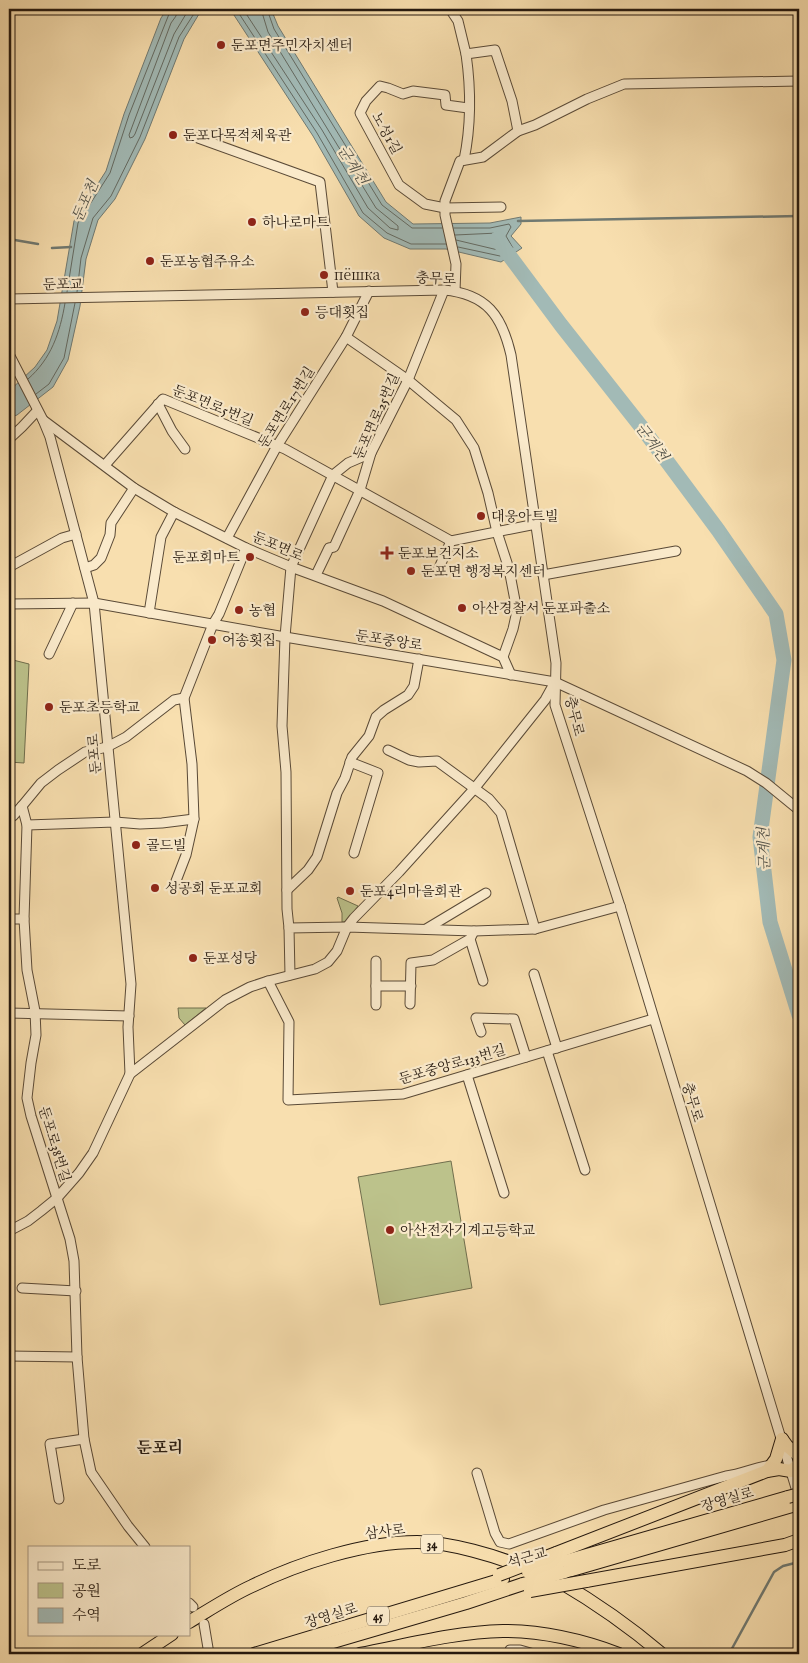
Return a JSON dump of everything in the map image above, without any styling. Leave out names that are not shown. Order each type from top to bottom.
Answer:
[{"type":"highway","points":[[782,1439],[799,1456]]},
{"type":"highway","points":[[560,1563],[769,1468],[776,1459],[782,1439]]},
{"type":"highway","points":[[769,1468],[795,1468]]},
{"type":"highway","name":"장영실로","points":[[560,1563],[795,1500]]},
{"type":"highway","points":[[526,1588],[586,1581],[785,1545],[799,1540]]},
{"type":"highway","name":"삼사로","points":[[190,1621],[250,1586],[295,1568],[356,1549],[418,1542],[479,1553],[518,1565],[559,1581],[592,1601],[662,1654]]},
{"type":"highway","points":[[785,1545],[799,1548]]},
{"type":"highway","name":"석근교","points":[[501,1577],[560,1563]]},
{"type":"highway","name":"석근교","points":[[526,1588],[560,1563]]},
{"type":"highway","name":"장영실로","points":[[254,1654],[450,1595],[501,1577]]},
{"type":"highway","name":"장영실로","points":[[292,1654],[466,1603],[526,1588]]},
{"type":"highway","points":[[360,1654],[432,1640],[503,1632],[560,1637],[618,1654]]},
{"type":"highway","points":[[142,1654],[169,1636]]},
{"type":"street","points":[[450,9],[458,20],[469,74],[469,133],[464,160]]},
{"type":"street","points":[[466,54],[495,50],[512,101],[518,131]]},
{"type":"street","points":[[455,291],[456,264],[445,212],[445,201],[460,161],[483,157],[518,131],[624,84],[799,80]]},
{"type":"street","name":"노성1길","points":[[468,108],[446,105],[445,95],[413,91],[403,94],[380,86],[366,101],[360,113],[399,184],[425,204],[445,212],[502,207]]},
{"type":"street","points":[[198,138],[320,182],[333,292]]},
{"type":"street","name":"충무로","points":[[101,297],[444,290],[471,296],[486,304],[499,320],[508,340],[536,524],[556,663],[555,705],[620,906],[782,1439],[795,1468],[795,1500]]},
{"type":"street","name":"둔포면로25번길","points":[[316,575],[329,548],[334,547],[360,490],[371,453],[408,380],[444,290]]},
{"type":"street","name":"둔포면로17번길","points":[[226,538],[277,446],[346,337],[370,291]]},
{"type":"street","name":"둔포교","points":[[9,299],[101,297]]},
{"type":"street","points":[[346,337],[408,380],[456,420],[474,448],[509,569],[517,611],[514,629],[503,657],[511,674]]},
{"type":"street","points":[[9,439],[22,427],[36,409],[11,362]]},
{"type":"street","name":"둔포면로5번길","points":[[105,465],[163,399],[277,446],[452,541]]},
{"type":"street","points":[[158,404],[172,432],[186,449]]},
{"type":"street","name":"둔포로","points":[[9,1231],[28,1221],[57,1198],[79,1173],[93,1153],[130,1074],[130,984],[94,603],[50,437],[36,409]]},
{"type":"street","name":"둔포면로","points":[[43,420],[134,488],[174,512],[246,548],[290,567],[384,601],[503,657]]},
{"type":"street","points":[[290,975],[286,772],[282,726],[290,567],[333,475],[348,463],[371,453]]},
{"type":"street","points":[[85,568],[94,565],[101,558],[110,535],[111,523],[134,488]]},
{"type":"street","points":[[150,613],[161,537],[174,512]]},
{"type":"street","points":[[438,570],[452,541],[536,524]]},
{"type":"street","points":[[9,567],[62,538],[76,534]]},
{"type":"street","points":[[176,881],[186,855],[194,819],[192,764],[184,698],[246,548]]},
{"type":"street","points":[[543,575],[676,551]]},
{"type":"street","points":[[49,654],[73,603]]},
{"type":"street","name":"둔포중앙로","points":[[9,604],[94,603],[555,682],[747,771],[783,796],[799,810]]},
{"type":"street","points":[[287,890],[308,870],[317,857],[337,793],[345,778],[350,762],[369,736],[376,717],[408,695],[414,686],[419,659]]},
{"type":"street","name":"둔포로","points":[[130,1074],[225,1000],[268,981],[315,969],[328,962],[336,951],[347,928],[474,789],[545,700],[555,682]]},
{"type":"street","points":[[10,819],[41,784],[58,770],[84,752],[108,747],[126,737],[174,700],[184,698]]},
{"type":"street","points":[[388,750],[409,760],[418,762],[437,761],[489,799],[501,813],[536,929]]},
{"type":"street","points":[[350,762],[378,773],[354,853]]},
{"type":"street","name":"둔포로38번길","points":[[22,806],[27,825],[24,920],[27,970],[35,1014],[36,1035],[30,1063],[28,1098],[31,1116],[70,1239],[74,1261],[76,1358],[84,1439],[91,1472],[144,1546]]},
{"type":"street","points":[[27,825],[115,822],[140,824],[194,819]]},
{"type":"street","points":[[425,930],[486,893]]},
{"type":"street","points":[[289,928],[425,930],[472,935],[536,929],[620,906]]},
{"type":"street","points":[[9,919],[24,920]]},
{"type":"street","points":[[472,935],[483,980]]},
{"type":"street","points":[[410,1004],[411,963],[433,960],[472,935]]},
{"type":"street","points":[[376,961],[376,1005]]},
{"type":"street","points":[[534,974],[557,1048]]},
{"type":"street","name":"둔포중앙로133번길","points":[[268,981],[289,1022],[288,1100],[403,1094],[653,1019]]},
{"type":"street","points":[[376,986],[411,986]]},
{"type":"street","points":[[9,1013],[129,1016]]},
{"type":"street","points":[[481,1032],[476,1018],[514,1019],[526,1057]]},
{"type":"street","points":[[547,1051],[585,1170]]},
{"type":"street","points":[[467,1075],[504,1193]]},
{"type":"street","points":[[22,1288],[76,1291]]},
{"type":"street","points":[[9,1356],[76,1358]]},
{"type":"street","points":[[59,1499],[50,1444],[84,1439]]},
{"type":"street","points":[[477,1473],[495,1533],[500,1542],[509,1544],[604,1510],[762,1466],[769,1468]]},
{"type":"street","points":[[204,1624],[209,1654]]},
{"type":"street","points":[[510,1654],[510,1650],[520,1650],[534,1654]]},
{"type":"green space","points":[[9,659],[29,664],[24,763],[9,762]]},
{"type":"green space","points":[[338,897],[358,906],[346,922],[342,922]]},
{"type":"green space","points":[[178,1008],[206,1008],[185,1025],[179,1018]]},
{"type":"green space","points":[[451,1161],[472,1288],[380,1305],[358,1177]]},
{"type":"water","points":[[167,9],[202,9],[184,39],[145,139],[115,199],[98,220],[86,259],[80,306],[68,360],[53,387],[17,415],[9,418],[9,391],[35,367],[47,350],[57,321],[74,221],[106,171],[124,114],[161,18]]},
{"type":"water","points":[[230,9],[271,9],[278,26],[386,202],[413,224],[490,223],[521,217],[521,224],[511,236],[522,248],[501,262],[446,249],[410,249],[384,238],[359,216],[313,136]]},
{"type":"waterway","points":[[518,221],[799,216]]},
{"type":"waterway","points":[[9,239],[38,244]]},
{"type":"waterway","name":"군계천","points":[[497,239],[561,325],[643,429],[718,530],[776,614],[784,660],[760,837],[770,922],[799,1015]]},
{"type":"waterway","points":[[52,248],[71,247]]},
{"type":"waterway","points":[[729,1654],[774,1572],[783,1566],[795,1563]]},
{"type":"place","name":"둔포면주민자치센터","points":[[221,45]]},
{"type":"place","name":"둔포다목적체육관","points":[[173,135]]},
{"type":"place","name":"하나로마트","points":[[252,222]]},
{"type":"place","name":"둔포농협주유소","points":[[150,261]]},
{"type":"place","name":"пёшка","points":[[324,275]]},
{"type":"place","name":"등대횟집","points":[[305,312]]},
{"type":"place","name":"대웅아트빌","points":[[481,516]]},
{"type":"place","name":"둔포보건지소","points":[[387,553]]},
{"type":"place","name":"둔포회마트","points":[[250,557]]},
{"type":"place","name":"둔포면 행정복지센터","points":[[411,571]]},
{"type":"place","name":"아산경찰서 둔포파출소","points":[[462,608]]},
{"type":"place","name":"농협","points":[[239,610]]},
{"type":"place","name":"어송횟집","points":[[212,640]]},
{"type":"place","name":"둔포초등학교","points":[[49,707]]},
{"type":"place","name":"골드빌","points":[[136,845]]},
{"type":"place","name":"성공회 둔포교회","points":[[155,888]]},
{"type":"place","name":"둔포4리마을회관","points":[[350,891]]},
{"type":"place","name":"둔포성당","points":[[193,958]]},
{"type":"place","name":"아산전자기계고등학교","points":[[390,1230]]},
{"type":"district","name":"둔포리","points":[[160,1447]]},
{"type":"water label","name":"둔포천","points":[[85,201]]}]
